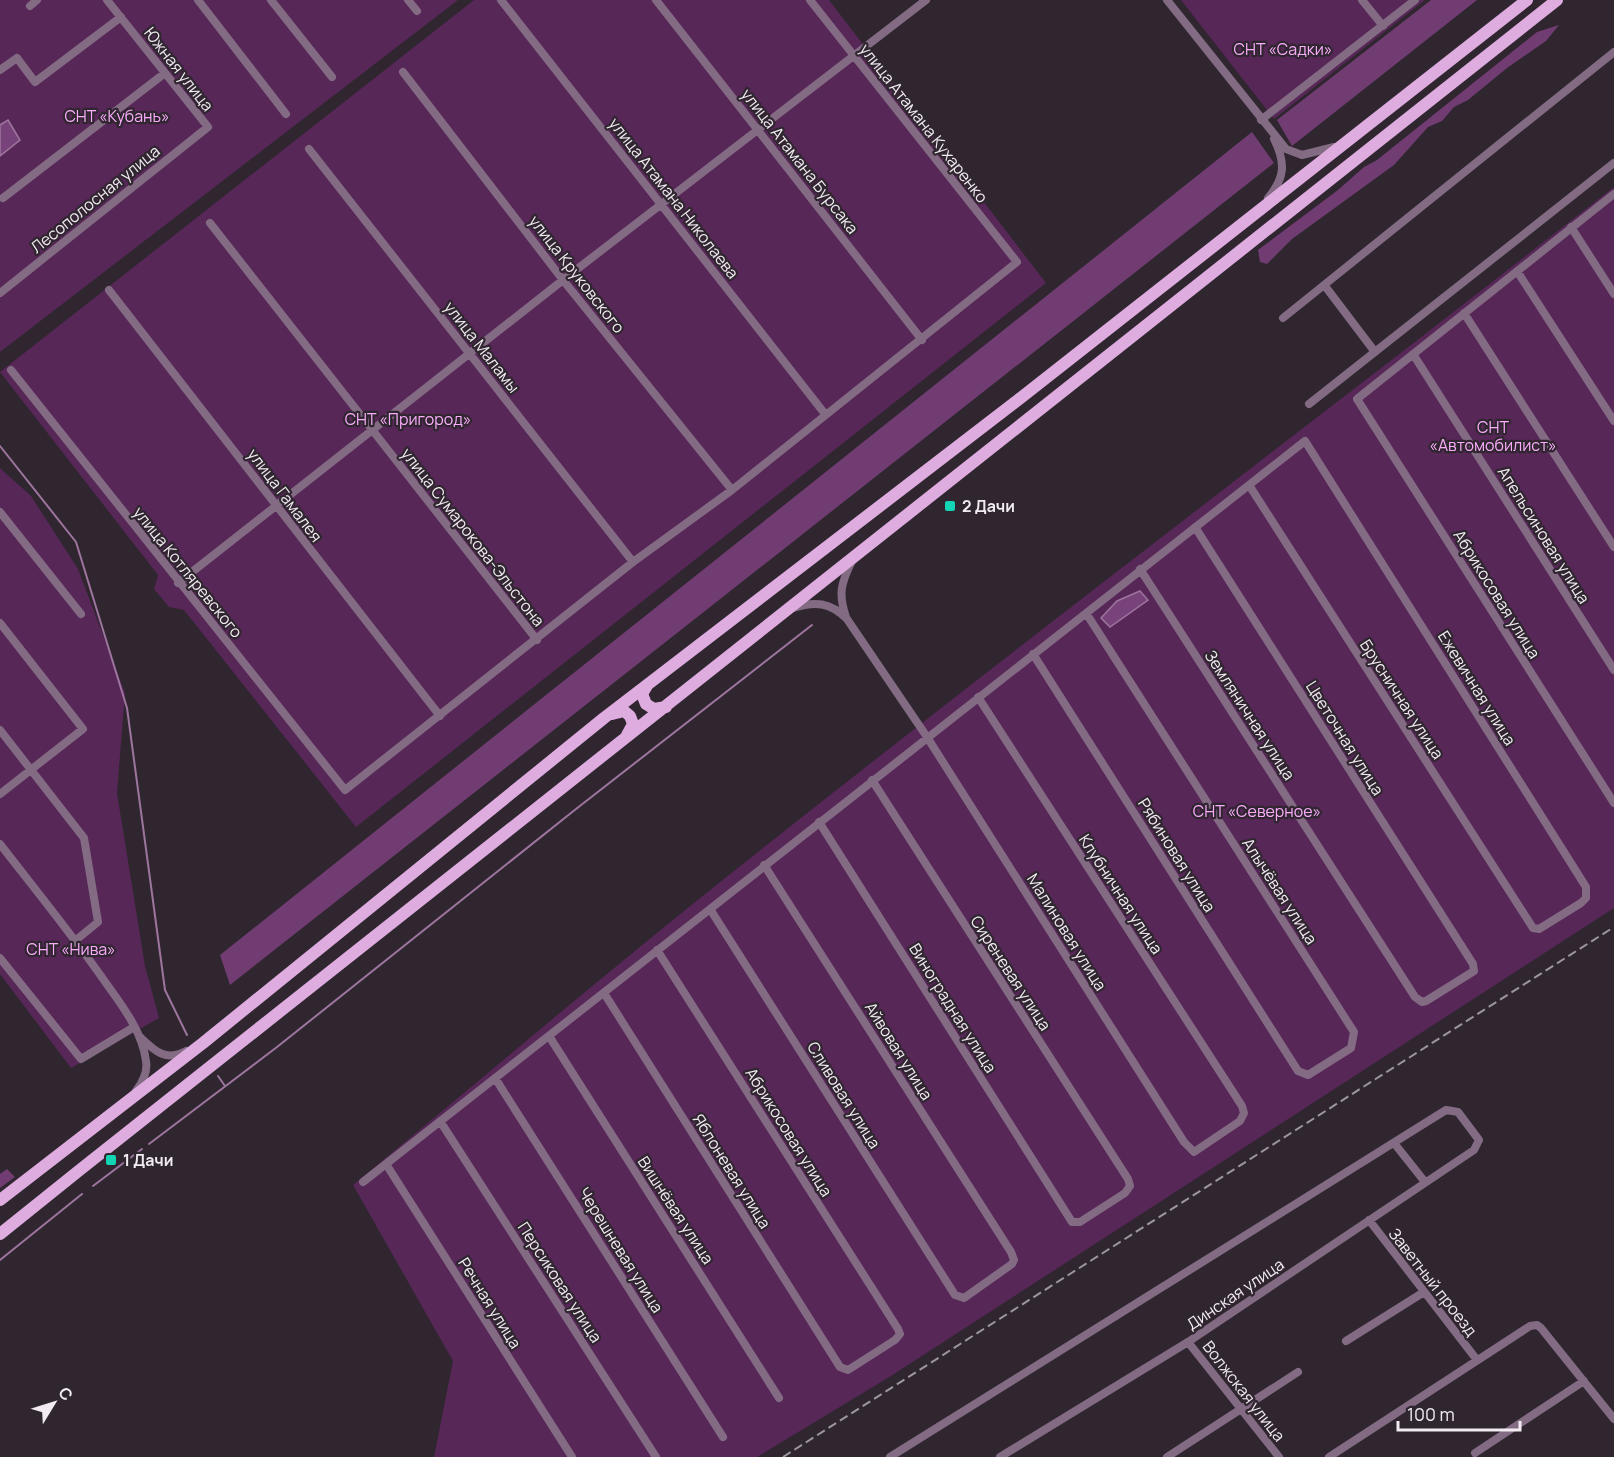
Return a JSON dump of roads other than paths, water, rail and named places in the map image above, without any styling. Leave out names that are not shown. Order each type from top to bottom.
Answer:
[{"type":"main road","points":[[0,1200],[203,1043],[648,683],[1253,216],[1527,0]]},
{"type":"main road","points":[[0,1234],[223,1054],[623,741],[1557,0]]},
{"type":"main road","points":[[648,683],[642,694],[646,704],[654,709],[666,707]]},
{"type":"main road","points":[[604,718],[620,711],[628,713],[633,724],[623,741]]},
{"type":"street","points":[[30,6],[37,0]]},
{"type":"street","name":"Южная улица","points":[[107,0],[208,127]]},
{"type":"street","points":[[198,0],[286,114]]},
{"type":"street","points":[[271,0],[332,77]]},
{"type":"street","points":[[408,0],[417,11]]},
{"type":"street","name":"улица Атамана Николаева","points":[[501,0],[663,204],[825,414]]},
{"type":"street","name":"улица Атамана Бурсака","points":[[656,0],[922,340]]},
{"type":"street","name":"улица Атамана Кухаренко","points":[[810,0],[1017,262],[922,340]]},
{"type":"street","points":[[178,582],[563,280],[926,0]]},
{"type":"street","points":[[1167,0],[1286,149],[1302,155],[1326,150],[1349,141]]},
{"type":"street","points":[[1362,0],[1383,26]]},
{"type":"street","points":[[1261,120],[1415,0]]},
{"type":"street","points":[[0,70],[17,58],[35,82],[121,17]]},
{"type":"street","points":[[1284,318],[1614,52]]},
{"type":"street","name":"улица Круковского","points":[[403,72],[563,280],[732,490]]},
{"type":"street","points":[[3,198],[165,73]]},
{"type":"street","name":"Лесополосная улица","points":[[0,293],[208,127]]},
{"type":"street","points":[[1253,216],[1281,182],[1284,172],[1281,152],[1271,132]]},
{"type":"street","name":"улица Маламы","points":[[309,149],[633,562]]},
{"type":"street","points":[[1309,404],[1614,163]]},
{"type":"street","points":[[1413,354],[1614,194]]},
{"type":"street","name":"улица Сумарокова-Эльстона","points":[[210,223],[537,640]]},
{"type":"street","points":[[1571,227],[1614,294]]},
{"type":"street","points":[[1517,271],[1614,421]]},
{"type":"street","points":[[1325,286],[1375,352]]},
{"type":"street","name":"улица Гамалея","points":[[109,290],[440,716]]},
{"type":"street","points":[[1464,313],[1614,547]]},
{"type":"street","points":[[440,716],[633,562],[732,490],[825,414],[922,340]]},
{"type":"street","name":"Абрикосовая улица","points":[[1413,354],[1357,399],[1614,803]]},
{"type":"street","name":"Апельсиновая улица","points":[[1413,354],[1614,670]]},
{"type":"street","name":"улица Котляревского","points":[[11,370],[345,790],[440,716]]},
{"type":"street","name":"Ежевичная улица","points":[[1250,485],[1305,441],[1586,887],[1586,898],[1581,903],[1539,930],[1533,928]]},
{"type":"street","points":[[363,1182],[1140,569],[1250,485]]},
{"type":"street","name":"Брусничная улица","points":[[1250,485],[1533,928]]},
{"type":"street","points":[[0,512],[81,614]]},
{"type":"street","name":"Цветочная улица","points":[[1195,527],[1473,964],[1474,971],[1426,1001],[1422,1002],[1415,998]]},
{"type":"street","points":[[847,619],[840,597],[840,585],[853,558]]},
{"type":"street","name":"Земляничная улица","points":[[1140,569],[1415,998]]},
{"type":"street","points":[[790,609],[808,603],[823,603],[836,608],[847,619]]},
{"type":"street","name":"Алычёвая улица","points":[[1086,613],[1354,1032],[1351,1048],[1308,1075],[1298,1071]]},
{"type":"street","name":"Малиновая улица","points":[[847,619],[927,737],[1184,1142]]},
{"type":"street","points":[[0,623],[83,729],[0,794]]},
{"type":"street","name":"Рябиновая улица","points":[[1033,654],[1298,1071]]},
{"type":"street","name":"Клубничная улица","points":[[978,697],[1242,1106],[1244,1113],[1240,1120],[1198,1149],[1190,1151],[1184,1142]]},
{"type":"street","points":[[0,730],[84,838],[98,922],[76,940]]},
{"type":"street","name":"Сиреневая улица","points":[[872,780],[1128,1179],[1130,1186],[1125,1193],[1080,1222],[1072,1222],[1064,1208]]},
{"type":"street","name":"Виноградная улица","points":[[819,822],[1064,1208]]},
{"type":"street","points":[[0,844],[76,940],[139,1036],[158,1054],[169,1057],[203,1043]]},
{"type":"street","name":"Айвовая улица","points":[[764,865],[1011,1252],[1014,1260],[1012,1264],[964,1298],[955,1295]]},
{"type":"street","name":"Сливовая улица","points":[[710,909],[955,1295]]},
{"type":"street","name":"Абрикосовая улица","points":[[657,950],[898,1329],[900,1334],[895,1340],[848,1370],[843,1370],[837,1364]]},
{"type":"street","points":[[0,958],[81,1059],[134,1028]]},
{"type":"street","name":"Яблоневая улица","points":[[604,993],[837,1364]]},
{"type":"street","points":[[126,1104],[141,1084],[147,1063],[139,1036]]},
{"type":"street","name":"Вишнёвая улица","points":[[549,1036],[779,1398]]},
{"type":"street","name":"Черешневая улица","points":[[495,1078],[723,1437]]},
{"type":"street","name":"Динская улица","points":[[1000,1457],[1188,1342],[1425,1182],[1478,1145],[1479,1140],[1458,1112],[1452,1109],[1394,1143]]},
{"type":"street","name":"Персиковая улица","points":[[440,1121],[656,1457]]},
{"type":"street","points":[[890,1457],[1394,1143],[1425,1182]]},
{"type":"street","name":"Речная улица","points":[[387,1164],[572,1457]]},
{"type":"street","name":"Заветный проезд","points":[[1369,1220],[1477,1360]]},
{"type":"street","points":[[1346,1341],[1424,1292]]},
{"type":"street","points":[[1329,1457],[1530,1326],[1537,1325],[1614,1419]]},
{"type":"street","name":"Волжская улица","points":[[1188,1342],[1279,1457]]},
{"type":"street","points":[[1167,1457],[1298,1372]]},
{"type":"street","points":[[1475,1453],[1584,1382]]},
{"type":"waterway","points":[[0,446],[76,542],[127,708],[165,990],[187,1035]]},
{"type":"waterway","points":[[149,1144],[277,1047],[812,625]]},
{"type":"waterway","points":[[218,1076],[225,1086]]},
{"type":"waterway","points":[[93,1186],[142,1149]]},
{"type":"waterway","points":[[0,1260],[82,1194]]},
{"type":"railway","points":[[783,1457],[1614,927]]},
{"type":"place","name":"2 Дачи","points":[[950,506]]},
{"type":"place","name":"1 Дачи","points":[[111,1160]]},
{"type":"park label","name":"СНТ «Садки»","points":[[1283,49]]},
{"type":"park label","name":"СНТ «Кубань»","points":[[117,116]]},
{"type":"park label","name":"СНТ «Пригород»","points":[[408,419]]},
{"type":"park label","name":"СНТ «Автомобилист»","points":[[1493,436]]},
{"type":"park label","name":"СНТ «Северное»","points":[[1257,811]]},
{"type":"park label","name":"СНТ «Нива»","points":[[71,949]]}]
